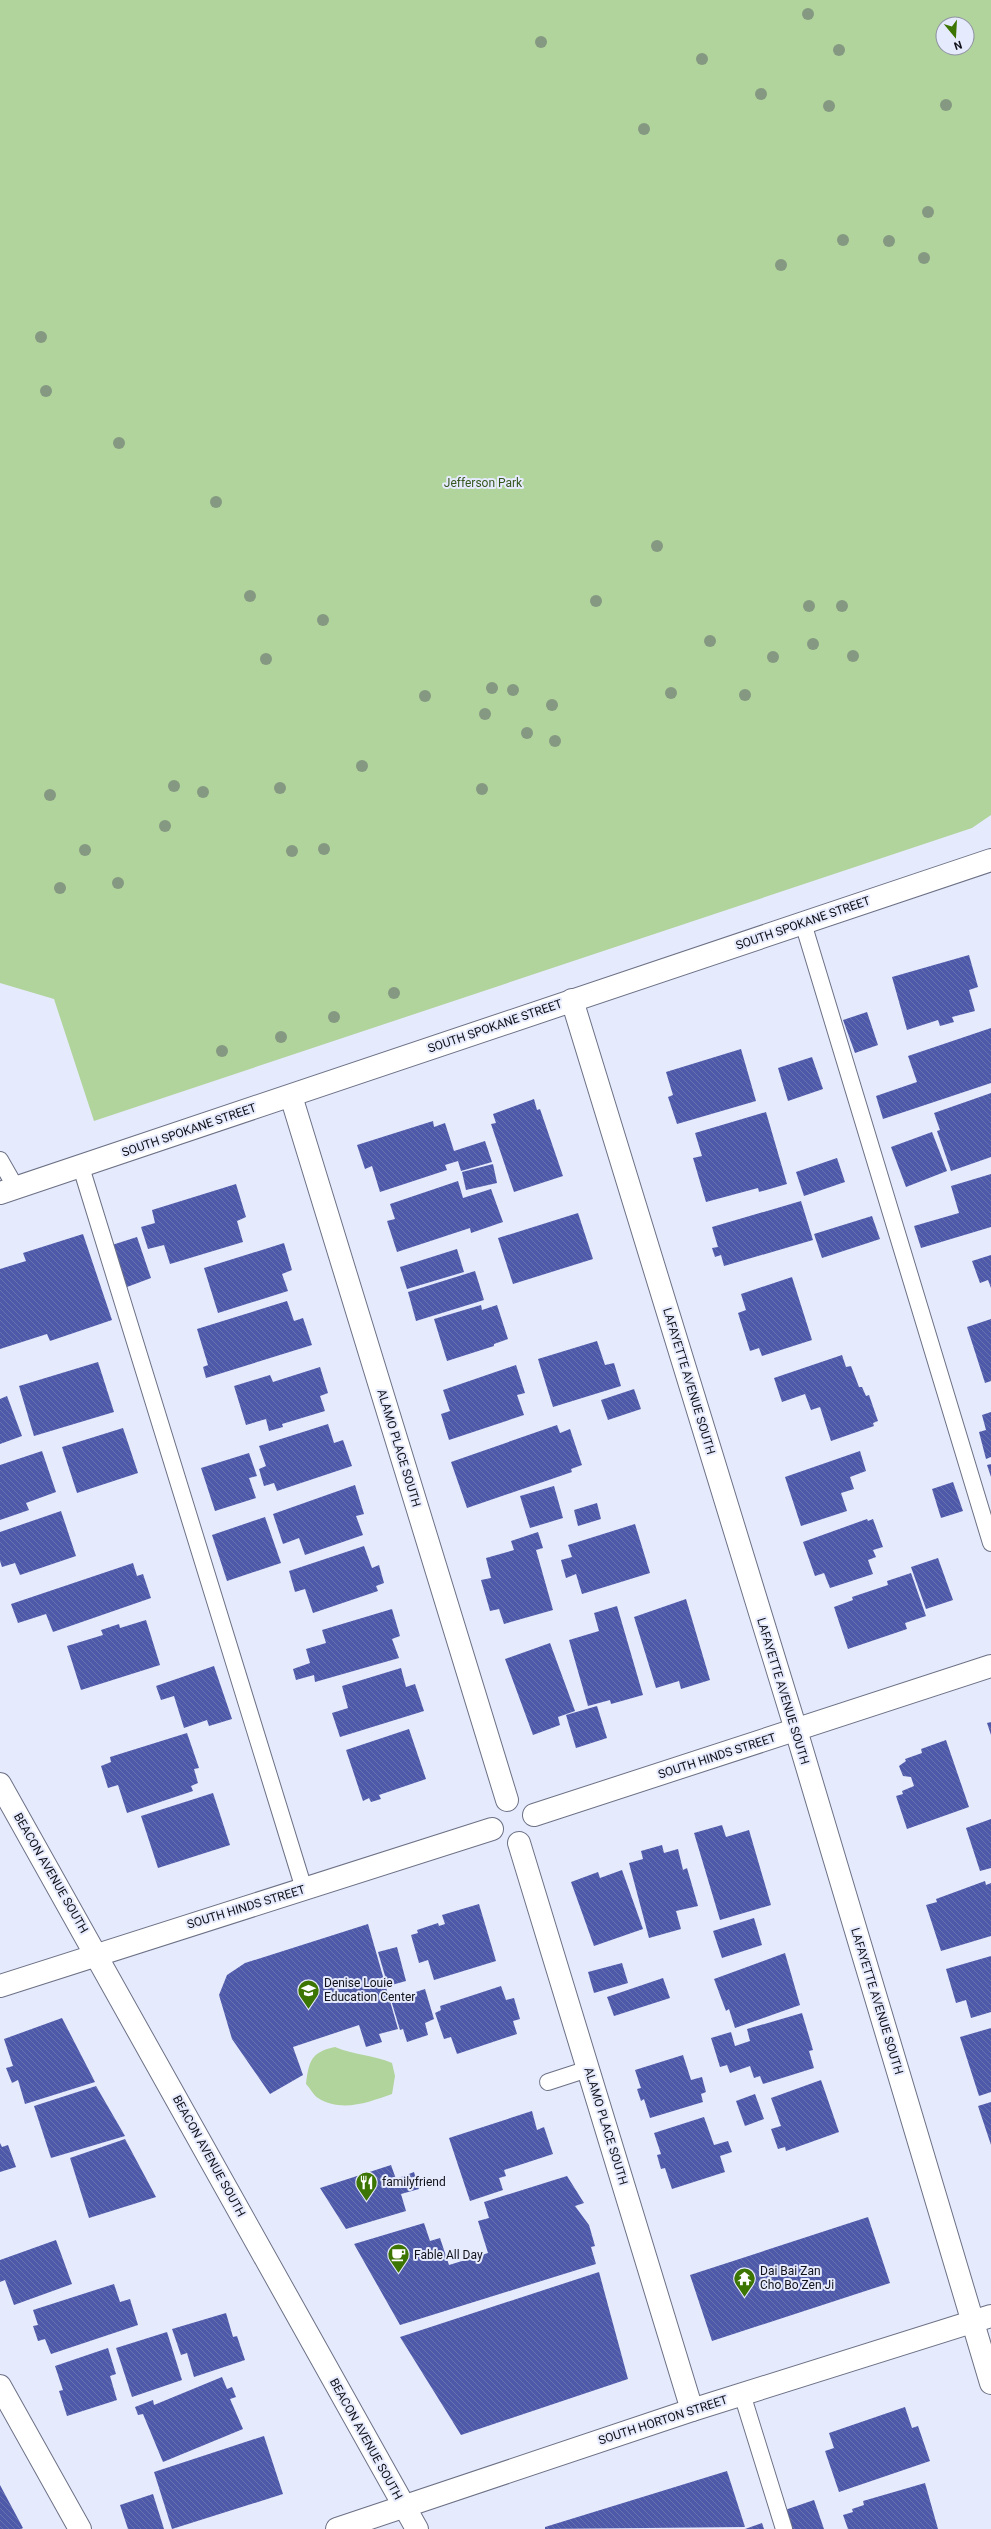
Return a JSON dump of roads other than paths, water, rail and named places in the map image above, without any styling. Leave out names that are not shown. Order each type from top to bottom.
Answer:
[{"type":"street","name":"SOUTH SPOKANE STREET","points":[[8,1190],[991,860]]},
{"type":"street","name":"LAFAYETTE AVENUE SOUTH","points":[[572,1000],[796,1730],[982,2319],[991,2383]]},
{"type":"street","name":"ALAMO PLACE SOUTH","points":[[291,1096],[507,1800]]},
{"type":"street","name":"SOUTH HINDS STREET","points":[[534,1815],[991,1666]]},
{"type":"street","name":"BEACON AVENUE SOUTH","points":[[0,1784],[417,2529]]},
{"type":"street","points":[[507,1800],[524,1802],[530,1807],[534,1815],[534,1827],[531,1833],[519,1843],[504,1843],[498,1839],[492,1829],[493,1811],[507,1800]]},
{"type":"street","name":"SOUTH HINDS STREET","points":[[0,1986],[492,1829]]},
{"type":"street","name":"ALAMO PLACE SOUTH","points":[[519,1843],[692,2410]]},
{"type":"street","name":"SOUTH HORTON STREET","points":[[337,2529],[692,2410],[982,2319]]},
{"type":"street","points":[[0,2386],[80,2529]]},
{"type":"lane","points":[[803,923],[991,1543]]},
{"type":"lane","points":[[0,1160],[8,1190]]},
{"type":"lane","points":[[80,1167],[304,1889]]},
{"type":"lane","points":[[548,2082],[588,2069]]},
{"type":"lane","points":[[742,2394],[784,2529]]},
{"type":"place","name":"Denise Louie Education Center","points":[[308,2010]]},
{"type":"place","name":"familyfriend","points":[[367,2202]]},
{"type":"place","name":"Fable All Day","points":[[398,2274]]},
{"type":"place","name":"Dai Bai Zan Cho Bo Zen Ji","points":[[744,2298]]},
{"type":"park label","name":"Jefferson Park","points":[[483,483]]}]
